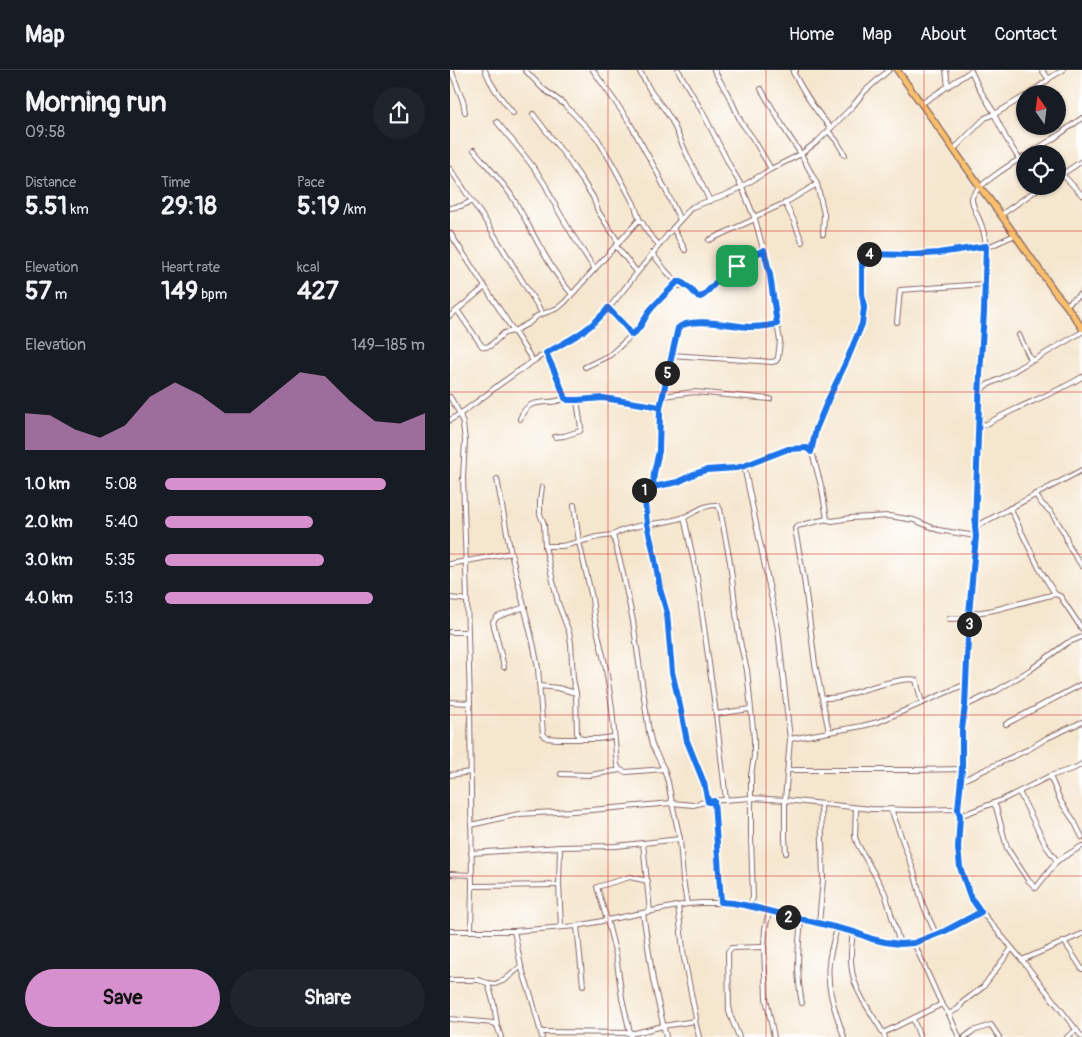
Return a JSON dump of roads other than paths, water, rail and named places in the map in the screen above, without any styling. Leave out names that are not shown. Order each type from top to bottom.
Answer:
[{"type":"main road","points":[[897,70],[1082,328]]},
{"type":"street","points":[[451,70],[464,104]]},
{"type":"street","points":[[486,70],[495,92],[513,113]]},
{"type":"street","points":[[525,70],[542,88],[564,104],[596,138],[634,204],[640,221],[659,245]]},
{"type":"street","points":[[593,70],[628,120],[656,170],[680,220]]},
{"type":"street","points":[[639,70],[655,98],[666,110],[672,121],[710,201]]},
{"type":"street","points":[[671,355],[772,362],[778,358],[780,341],[770,275],[754,218],[742,187],[678,70]]},
{"type":"street","points":[[714,70],[741,122],[771,169]]},
{"type":"street","points":[[796,70],[793,72],[808,100],[830,129],[845,155]]},
{"type":"street","points":[[450,420],[533,361],[591,327],[601,318],[672,228],[692,207],[733,192],[771,169],[801,154],[818,141],[887,72],[897,70]]},
{"type":"street","points":[[946,70],[948,86]]},
{"type":"street","points":[[1042,70],[1048,79]]},
{"type":"street","points":[[1041,85],[1063,70]]},
{"type":"street","points":[[921,104],[972,71],[1016,154]]},
{"type":"street","points":[[761,89],[817,184],[824,214],[823,234]]},
{"type":"street","points":[[461,97],[465,112]]},
{"type":"street","points":[[954,149],[985,118],[997,114],[1016,102]]},
{"type":"street","points":[[533,114],[582,180],[593,197],[598,211],[637,272]]},
{"type":"street","points":[[1043,145],[1082,118]]},
{"type":"street","points":[[497,122],[544,182],[550,197],[575,240],[595,269]]},
{"type":"street","points":[[474,150],[510,195],[553,270],[572,294]]},
{"type":"street","points":[[1016,161],[980,187],[973,195],[972,203],[982,225],[986,247],[976,536],[962,729],[958,848],[960,867],[970,896],[1082,1037]]},
{"type":"street","points":[[1066,171],[1082,161]]},
{"type":"street","points":[[450,168],[500,244],[542,313]]},
{"type":"street","points":[[1066,178],[1082,195]]},
{"type":"street","points":[[709,240],[785,203],[817,184]]},
{"type":"street","points":[[1002,215],[1030,195]]},
{"type":"street","points":[[450,208],[472,201]]},
{"type":"street","points":[[785,203],[802,241]]},
{"type":"street","points":[[457,310],[482,346],[490,346],[504,333],[514,331],[542,313],[558,308],[635,224],[640,221]]},
{"type":"street","points":[[672,228],[686,250]]},
{"type":"street","points":[[450,233],[533,361]]},
{"type":"street","points":[[811,452],[819,422],[862,324],[864,308],[862,293],[863,255],[938,253],[986,247],[1014,235]]},
{"type":"street","points":[[585,366],[610,355],[636,332],[650,310],[680,281],[698,297],[702,296],[743,261],[764,250]]},
{"type":"street","points":[[652,253],[679,284]]},
{"type":"street","points":[[897,322],[900,290],[985,284]]},
{"type":"street","points":[[450,316],[485,288]]},
{"type":"street","points":[[1066,305],[1082,293]]},
{"type":"street","points":[[608,308],[632,335]]},
{"type":"street","points":[[653,487],[659,451],[662,396],[678,328],[681,324],[722,323],[748,327],[777,324]]},
{"type":"street","points":[[980,392],[985,386],[1082,332]]},
{"type":"street","points":[[1019,335],[1032,360]]},
{"type":"street","points":[[546,353],[565,398]]},
{"type":"street","points":[[979,422],[985,425],[1058,391],[1082,377]]},
{"type":"street","points":[[662,396],[694,392],[770,399]]},
{"type":"street","points":[[450,397],[460,414],[465,441],[463,477],[470,703],[471,931]]},
{"type":"street","points":[[520,420],[525,410],[530,406],[544,402],[550,403],[565,398],[568,400],[603,398],[660,408]]},
{"type":"street","points":[[555,437],[580,431],[578,400]]},
{"type":"street","points":[[708,802],[704,783],[687,741],[672,672],[667,613],[660,589],[647,524],[644,492],[647,488],[678,482],[706,470],[736,468],[788,449],[807,448],[811,452],[822,489],[827,518]]},
{"type":"street","points":[[744,466],[778,629],[790,739],[786,800],[786,853]]},
{"type":"street","points":[[975,527],[1082,470]]},
{"type":"street","points":[[497,479],[511,553],[538,668],[543,734],[551,738],[597,739],[614,737]]},
{"type":"street","points":[[542,487],[540,514],[544,524],[545,546],[558,603],[569,632],[576,694],[577,733],[582,739]]},
{"type":"street","points":[[1035,494],[1051,512],[1065,534],[1069,547],[1080,558],[1082,566]]},
{"type":"street","points":[[574,505],[594,616],[606,669],[612,708],[616,758],[620,770]]},
{"type":"street","points":[[545,546],[562,546],[613,535],[632,527],[684,517],[709,506],[717,505],[720,509],[730,562],[738,629],[747,670],[754,756],[751,798],[753,898],[749,906]]},
{"type":"street","points":[[1010,508],[1039,568],[1055,594],[1060,596],[1082,629]]},
{"type":"street","points":[[829,732],[795,533],[797,526],[827,518],[832,521],[889,516],[914,520],[938,530],[976,536]]},
{"type":"street","points":[[684,517],[698,577],[726,800]]},
{"type":"street","points":[[613,535],[633,621],[649,732],[652,745],[667,778],[680,839],[687,904]]},
{"type":"street","points":[[450,564],[511,553]]},
{"type":"street","points":[[949,619],[966,618],[969,614],[994,610],[1055,594]]},
{"type":"street","points":[[450,598],[468,600]]},
{"type":"street","points":[[504,667],[493,622],[497,617],[524,606]]},
{"type":"street","points":[[450,632],[468,632]]},
{"type":"street","points":[[965,706],[998,690],[1067,643],[1082,637]]},
{"type":"street","points":[[823,698],[836,697],[911,678],[916,680],[922,703]]},
{"type":"street","points":[[790,739],[878,722],[966,684]]},
{"type":"street","points":[[1006,724],[1082,684]]},
{"type":"street","points":[[540,686],[558,688],[576,694]]},
{"type":"street","points":[[450,702],[470,703]]},
{"type":"street","points":[[716,714],[750,709]]},
{"type":"street","points":[[961,780],[1082,722]]},
{"type":"street","points":[[960,816],[1019,792],[1050,776],[1082,764]]},
{"type":"street","points":[[561,774],[590,775],[620,770],[626,772],[664,769]]},
{"type":"street","points":[[788,770],[962,769]]},
{"type":"street","points":[[450,775],[470,772]]},
{"type":"street","points":[[1050,776],[1061,802],[1082,835]]},
{"type":"street","points":[[1019,792],[1046,846],[1057,861]]},
{"type":"street","points":[[471,825],[519,814],[672,803],[693,805],[751,798],[856,808],[958,809]]},
{"type":"street","points":[[714,801],[721,902]]},
{"type":"street","points":[[993,803],[996,807],[1007,848],[1028,880],[1036,888],[1057,861],[1082,846]]},
{"type":"street","points":[[819,923],[823,880],[820,804]]},
{"type":"street","points":[[856,808],[855,837],[885,893],[900,944]]},
{"type":"street","points":[[891,809],[914,872],[923,906],[936,934]]},
{"type":"street","points":[[471,853],[560,847],[616,846],[680,839]]},
{"type":"street","points":[[643,843],[650,912]]},
{"type":"street","points":[[560,847],[561,927]]},
{"type":"street","points":[[450,874],[471,876]]},
{"type":"street","points":[[630,1035],[622,998],[616,954],[597,886],[630,877],[648,881]]},
{"type":"street","points":[[472,886],[559,885]]},
{"type":"street","points":[[450,931],[578,926],[687,904],[721,902],[749,906],[854,932],[872,939],[900,944],[914,943],[981,912]]},
{"type":"street","points":[[678,906],[684,958],[699,1037]]},
{"type":"street","points":[[769,912],[765,929],[764,947],[766,998],[774,1037]]},
{"type":"street","points":[[643,913],[653,980],[666,1037]]},
{"type":"street","points":[[801,920],[798,949],[799,990],[802,1003]]},
{"type":"street","points":[[578,926],[583,985]]},
{"type":"street","points":[[837,928],[829,963],[829,984],[832,1002],[844,1037]]},
{"type":"street","points":[[514,930],[541,1035],[630,1035],[663,1026],[695,1021]]},
{"type":"street","points":[[854,932],[850,962],[854,984],[884,1035],[942,1004]]},
{"type":"street","points":[[1022,960],[1082,934]]},
{"type":"street","points":[[1064,941],[1082,969]]},
{"type":"street","points":[[914,943],[959,1037]]},
{"type":"street","points":[[739,1037],[728,1012],[728,952],[731,948],[764,947]]},
{"type":"street","points":[[949,1014],[983,987],[1012,948]]},
{"type":"street","points":[[450,980],[478,980],[495,984],[505,980],[522,966]]},
{"type":"street","points":[[488,983],[501,1037]]},
{"type":"street","points":[[450,1019],[497,1025]]},
{"type":"street","points":[[913,1020],[920,1037]]},
{"type":"street","points":[[965,1037],[973,1031],[991,1025],[999,1037]]},
{"type":"street","points":[[1067,1037],[1076,1030]]}]
